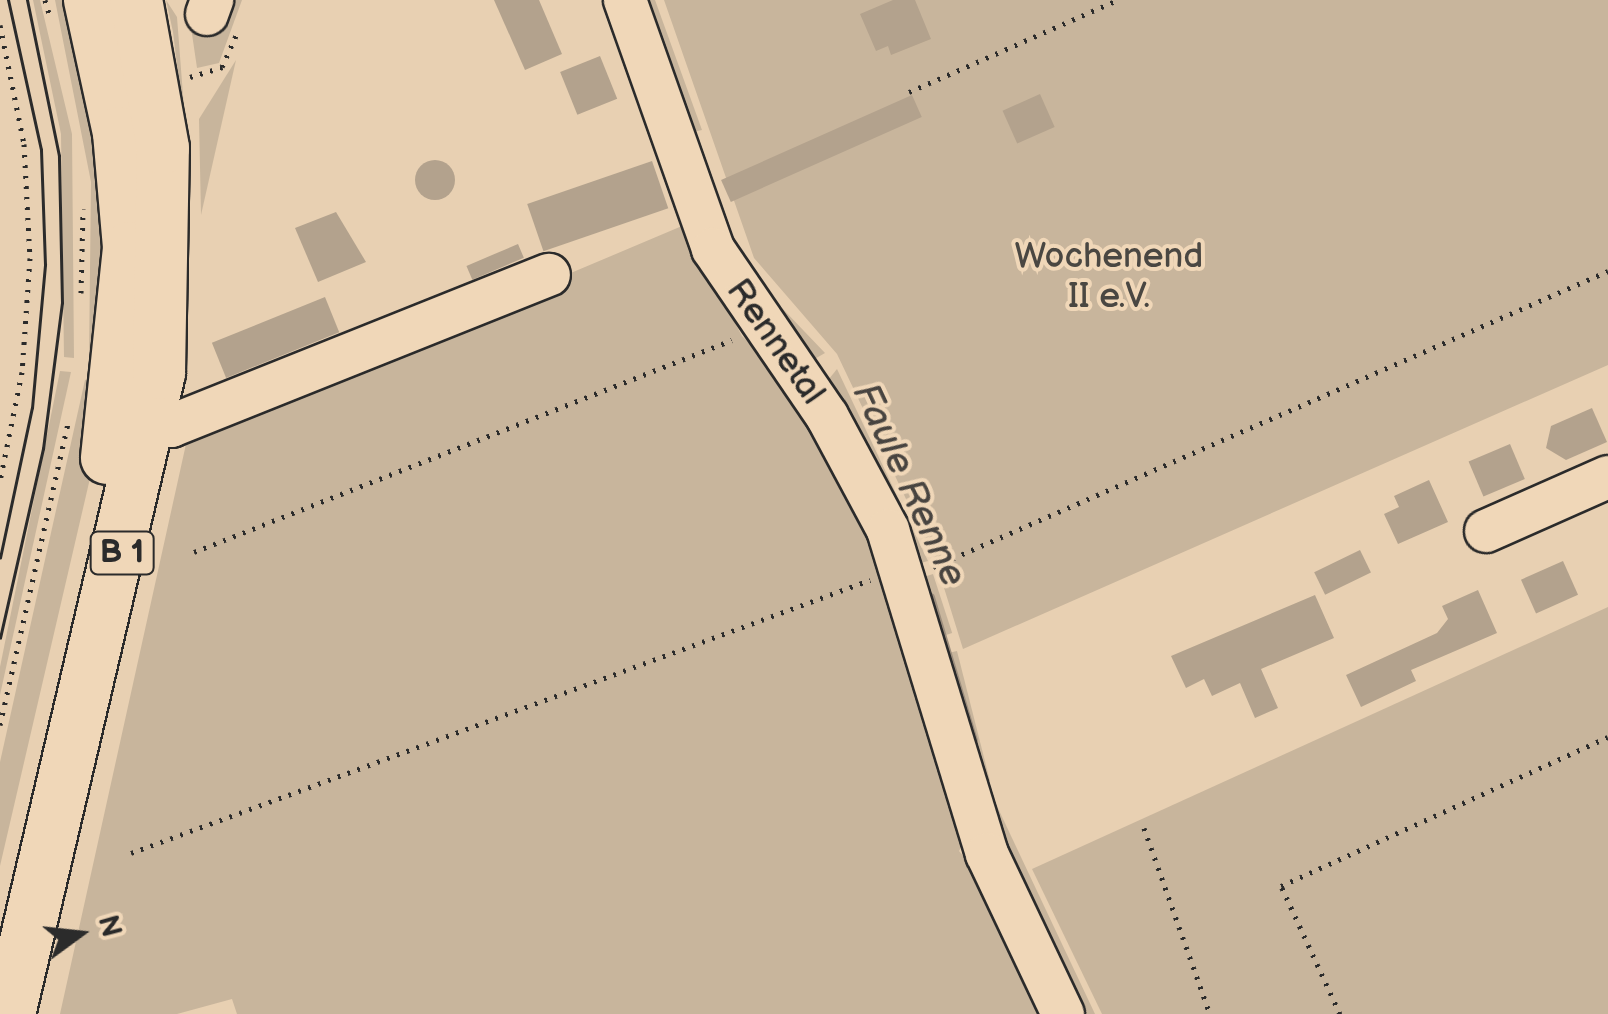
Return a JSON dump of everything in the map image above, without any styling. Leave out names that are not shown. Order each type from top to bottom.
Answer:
[{"type":"main road","name":"B 1","points":[[10,1014],[152,421],[167,201],[136,0]]},
{"type":"main road","name":"B 1","points":[[0,916],[104,475],[125,344],[124,170],[71,12]]},
{"type":"street","name":"Rennetal","points":[[625,0],[713,249],[827,416],[888,530],[987,854],[1063,1014]]},
{"type":"street","points":[[152,421],[170,426],[548,275]]},
{"type":"street","points":[[1486,531],[1608,476]]},
{"type":"path","points":[[45,0],[71,12]]},
{"type":"path","points":[[909,92],[1118,0]]},
{"type":"path","points":[[188,78],[222,68],[220,11]]},
{"type":"path","points":[[0,25],[24,144],[30,258],[22,372],[0,481]]},
{"type":"path","points":[[80,315],[83,200]]},
{"type":"path","points":[[930,568],[1608,270]]},
{"type":"path","points":[[194,552],[742,336]]},
{"type":"path","points":[[0,724],[70,413]]},
{"type":"path","points":[[131,853],[887,574]]},
{"type":"path","points":[[1340,1014],[1281,886],[1608,737]]},
{"type":"path","points":[[1144,828],[1210,1014]]},
{"type":"green space","points":[[33,0],[40,0],[72,134],[74,358],[64,357],[61,134]]},
{"type":"green space","points":[[55,0],[75,0],[105,127],[106,354],[89,358],[91,182]]},
{"type":"green space","points":[[166,0],[177,17],[187,147],[173,32]]},
{"type":"green space","points":[[187,0],[242,0],[219,63],[197,68]]},
{"type":"green space","points":[[638,0],[655,0],[702,130],[684,134]]},
{"type":"green space","name":"Wochenend II e.V.","points":[[664,0],[1608,0],[1608,365],[963,649],[936,562],[837,354],[754,258]]},
{"type":"green space","points":[[236,60],[201,215],[199,119]]},
{"type":"green space","points":[[682,226],[742,336],[785,378],[853,490],[965,840],[959,851],[985,881],[1038,1014],[237,1014],[232,999],[177,1014],[60,1014],[188,435]]},
{"type":"green space","points":[[762,283],[782,308],[825,353],[806,364]]},
{"type":"green space","points":[[837,369],[928,561],[909,566],[821,389]]},
{"type":"green space","points":[[60,371],[71,372],[0,695],[0,667]]},
{"type":"green space","points":[[95,377],[91,474],[0,866],[0,762],[85,380]]},
{"type":"green space","points":[[933,574],[952,633],[936,638],[917,579]]},
{"type":"green space","points":[[1608,607],[1608,1014],[1102,1014],[1032,869]]},
{"type":"green space","points":[[957,651],[990,781],[977,785],[940,655]]},
{"type":"green space","points":[[996,804],[1095,1014],[1074,1014],[981,807]]},
{"type":"building","points":[[494,0],[539,0],[562,54],[525,70]]},
{"type":"building","points":[[893,0],[915,0],[931,39],[891,55],[888,46],[876,51],[860,14]]},
{"type":"building","points":[[600,56],[617,99],[577,115],[560,72]]},
{"type":"building","points":[[1040,94],[1055,127],[1017,144],[1003,111]]},
{"type":"building","points":[[912,95],[922,117],[731,202],[721,180]]},
{"type":"building","points":[[435,160],[449,166],[455,180],[449,194],[435,200],[421,194],[415,180],[421,166]]},
{"type":"building","points":[[652,161],[668,208],[543,251],[527,204]]},
{"type":"building","points":[[336,212],[366,262],[318,282],[295,228]]},
{"type":"building","points":[[518,244],[524,258],[472,280],[466,266]]},
{"type":"building","points":[[325,297],[339,332],[226,378],[212,343]]},
{"type":"building","points":[[1592,408],[1607,442],[1566,460],[1546,448],[1551,426]]},
{"type":"building","points":[[1510,444],[1525,479],[1483,497],[1469,462]]},
{"type":"building","points":[[1429,480],[1448,522],[1398,544],[1384,514],[1399,507],[1394,496]]},
{"type":"building","points":[[1360,550],[1371,572],[1325,595],[1314,572]]},
{"type":"building","points":[[1563,561],[1578,595],[1536,614],[1521,580]]},
{"type":"building","points":[[1478,590],[1497,633],[1411,670],[1416,681],[1361,707],[1346,675],[1437,633],[1448,619],[1442,606]]},
{"type":"building","points":[[1315,595],[1334,638],[1261,669],[1278,708],[1255,718],[1240,683],[1212,696],[1204,679],[1186,688],[1171,656]]},
{"type":"waterway","name":"Faule Renne","points":[[930,597],[973,740]]},
{"type":"tram line","points":[[0,558],[32,408],[45,265],[41,150],[8,0]]},
{"type":"tram line","points":[[0,638],[43,449],[62,303],[59,156],[27,0]]}]
